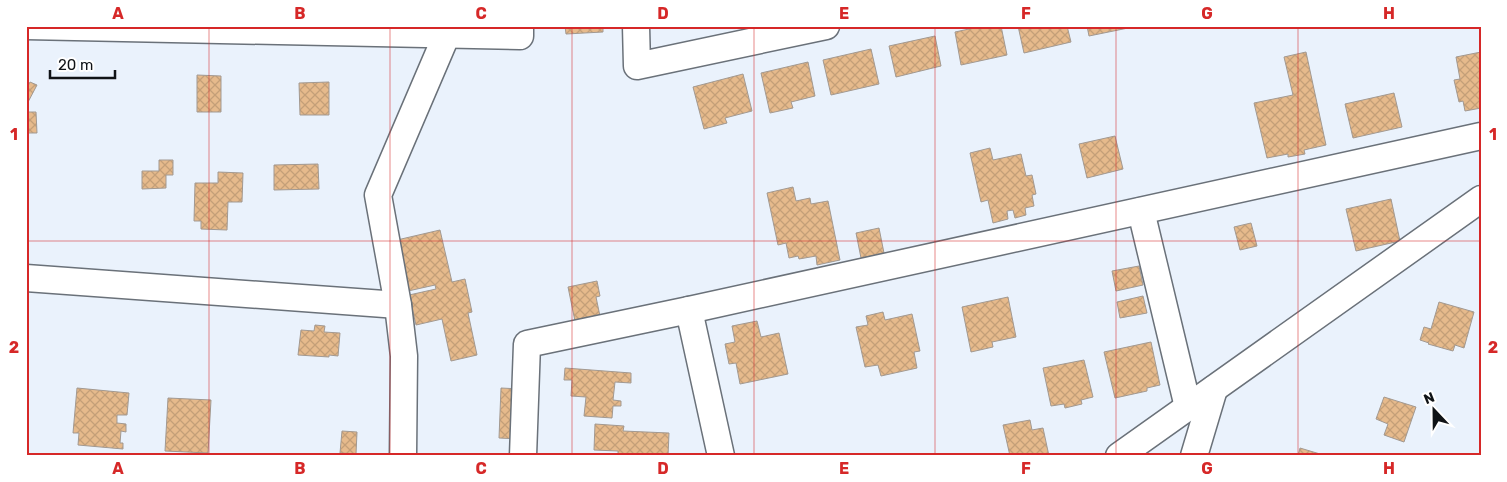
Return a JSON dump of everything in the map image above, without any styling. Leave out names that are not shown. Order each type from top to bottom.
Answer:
[{"type":"street","points":[[26,26],[447,34],[520,31]]},
{"type":"street","points":[[636,26],[637,66],[826,26]]},
{"type":"street","points":[[403,456],[404,356],[398,305],[378,196],[447,34]]},
{"type":"street","points":[[523,456],[527,344],[1481,136]]},
{"type":"street","points":[[1119,456],[1481,199]]},
{"type":"street","points":[[1141,211],[1188,407]]},
{"type":"street","points":[[26,278],[398,305]]},
{"type":"street","points":[[689,310],[721,456]]},
{"type":"street","points":[[1194,456],[1214,389]]},
{"type":"building","points":[[565,26],[603,26],[603,32],[566,34]]},
{"type":"building","points":[[983,26],[1001,26],[1007,55],[961,65],[955,32]]},
{"type":"building","points":[[1018,26],[1067,26],[1071,42],[1024,53]]},
{"type":"building","points":[[1087,26],[1133,26],[1133,27],[1089,36]]},
{"type":"building","points":[[935,36],[941,66],[896,77],[889,46]]},
{"type":"building","points":[[871,49],[879,84],[831,95],[823,60]]},
{"type":"building","points":[[1306,52],[1326,145],[1304,150],[1305,154],[1288,157],[1288,154],[1267,158],[1254,103],[1293,95],[1284,57]]},
{"type":"building","points":[[1481,52],[1481,108],[1465,111],[1463,101],[1459,102],[1454,80],[1460,79],[1456,57]]},
{"type":"building","points":[[808,62],[815,96],[791,102],[793,108],[770,113],[761,73]]},
{"type":"building","points":[[743,74],[752,111],[725,118],[727,123],[704,129],[693,87]]},
{"type":"building","points":[[197,75],[221,76],[221,112],[197,112]]},
{"type":"building","points":[[30,82],[37,85],[27,104],[26,90]]},
{"type":"building","points":[[329,82],[329,115],[300,115],[299,83]]},
{"type":"building","points":[[1394,93],[1402,127],[1353,138],[1345,104]]},
{"type":"building","points":[[26,112],[36,112],[37,133],[26,133]]},
{"type":"building","points":[[1115,136],[1123,169],[1087,178],[1079,144]]},
{"type":"building","points":[[990,148],[993,160],[1021,154],[1026,176],[1032,175],[1036,194],[1032,195],[1034,206],[1025,208],[1026,215],[1015,218],[1013,210],[1007,211],[1008,219],[993,223],[988,200],[981,202],[970,153]]},
{"type":"building","points":[[159,160],[173,160],[173,175],[166,175],[166,188],[142,189],[142,171],[159,171]]},
{"type":"building","points":[[318,164],[319,189],[274,190],[274,165]]},
{"type":"building","points":[[218,172],[243,173],[242,202],[228,202],[227,230],[201,229],[201,221],[194,221],[195,183],[218,183]]},
{"type":"building","points":[[793,187],[796,201],[810,198],[811,204],[828,201],[840,260],[817,265],[816,256],[799,259],[798,256],[789,258],[786,243],[778,245],[767,193]]},
{"type":"building","points":[[1391,199],[1400,241],[1356,251],[1346,209]]},
{"type":"building","points":[[1251,223],[1257,246],[1240,250],[1234,227]]},
{"type":"building","points":[[879,228],[884,253],[861,258],[856,233]]},
{"type":"building","points":[[440,230],[452,282],[465,279],[472,312],[468,313],[477,355],[451,361],[442,319],[416,325],[409,295],[436,289],[435,285],[408,291],[397,240]]},
{"type":"building","points":[[1139,266],[1143,285],[1116,291],[1112,271]]},
{"type":"building","points":[[597,281],[600,296],[596,297],[601,321],[576,326],[568,287]]},
{"type":"building","points":[[1143,296],[1147,313],[1120,318],[1117,302]]},
{"type":"building","points":[[1008,297],[1016,337],[992,342],[993,347],[971,352],[962,307]]},
{"type":"building","points":[[1439,302],[1474,312],[1464,348],[1455,345],[1453,351],[1420,340],[1424,327],[1431,329]]},
{"type":"building","points":[[883,312],[885,320],[912,314],[920,351],[914,352],[917,368],[881,376],[878,365],[865,367],[856,327],[868,325],[866,316]]},
{"type":"building","points":[[757,321],[761,337],[779,333],[788,374],[740,384],[736,363],[729,364],[725,344],[735,342],[732,326]]},
{"type":"building","points":[[315,325],[325,326],[324,332],[340,333],[338,356],[298,355],[301,330],[314,331]]},
{"type":"building","points":[[1151,342],[1160,385],[1147,388],[1147,391],[1115,398],[1104,352]]},
{"type":"building","points":[[1084,360],[1093,397],[1081,400],[1082,404],[1065,408],[1064,404],[1051,406],[1043,368]]},
{"type":"building","points":[[565,368],[631,373],[631,383],[615,382],[613,400],[621,401],[621,406],[613,406],[612,418],[584,416],[586,397],[571,396],[572,380],[564,380]]},
{"type":"building","points":[[77,388],[129,393],[127,415],[117,415],[117,423],[126,424],[126,432],[121,431],[120,443],[123,443],[123,449],[78,445],[79,433],[73,433]]},
{"type":"building","points":[[501,388],[520,389],[518,439],[499,438]]},
{"type":"building","points":[[1384,397],[1416,407],[1404,442],[1384,435],[1388,424],[1376,419]]},
{"type":"building","points":[[168,398],[211,400],[208,453],[165,451]]},
{"type":"building","points":[[1030,420],[1032,430],[1043,428],[1049,456],[1010,456],[1003,425]]},
{"type":"building","points":[[595,424],[624,426],[623,431],[669,433],[668,456],[618,456],[618,451],[594,450]]},
{"type":"building","points":[[342,431],[357,432],[356,454],[340,453]]},
{"type":"building","points":[[1300,448],[1320,454],[1319,456],[1298,456]]}]
